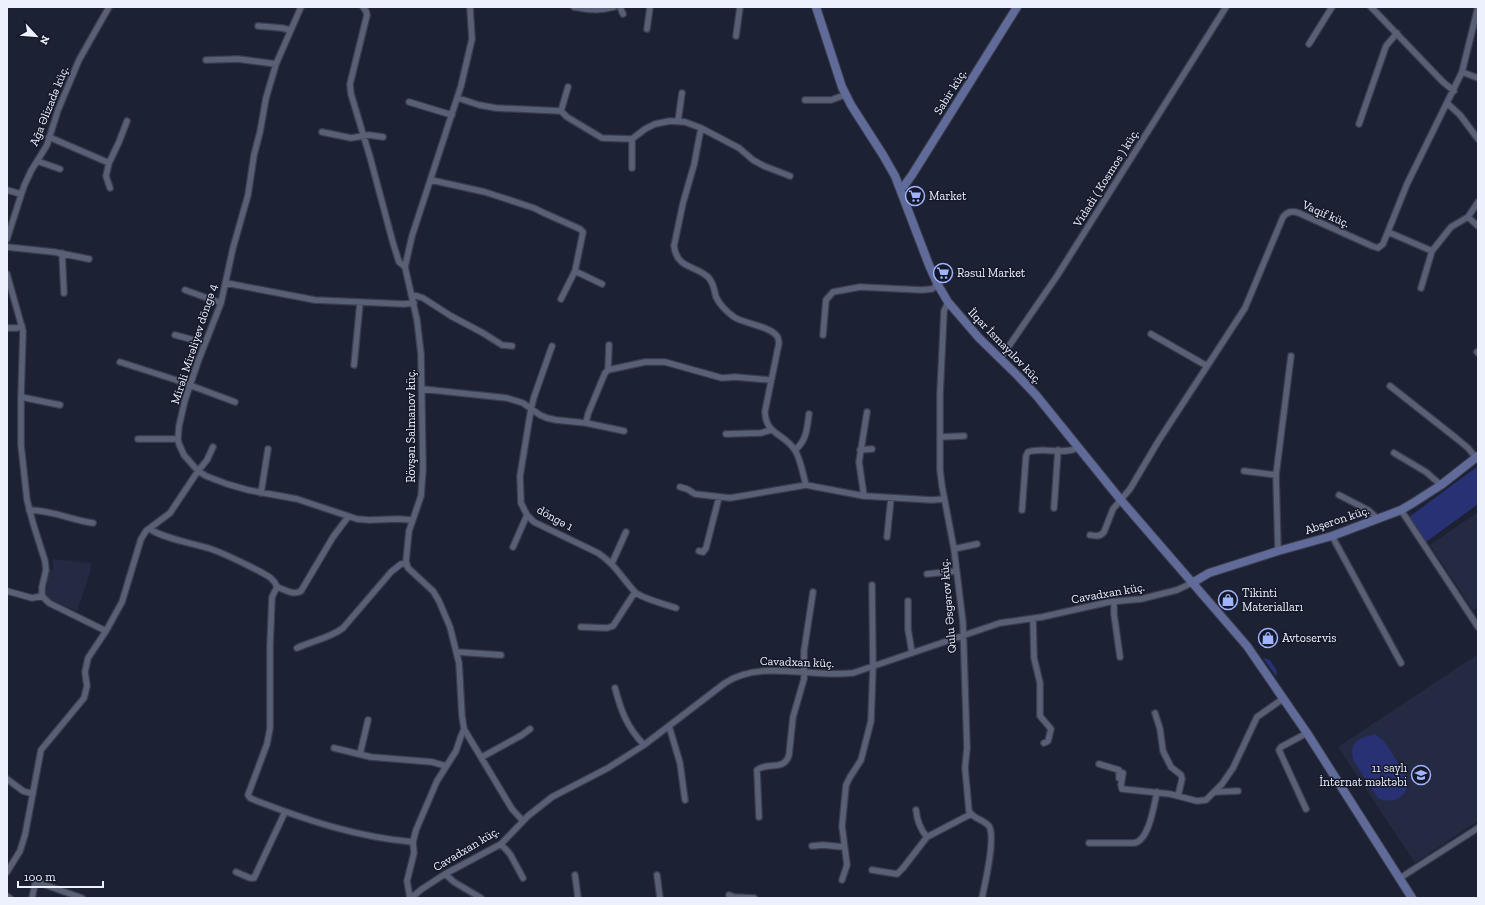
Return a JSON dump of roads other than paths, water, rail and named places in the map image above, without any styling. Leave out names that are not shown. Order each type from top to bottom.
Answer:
[{"type":"main road","name":"İlqar İsmayılov küç.","points":[[816,7],[837,76],[845,95],[886,159],[900,188],[929,265],[948,302],[979,338],[1036,395],[1120,499],[1247,646],[1307,733],[1412,898]]},
{"type":"main road","name":"Sabir küç.","points":[[900,188],[904,186],[912,175],[1017,7]]},
{"type":"main road","name":"Abşeron küç.","points":[[1192,583],[1209,573],[1332,536],[1401,510],[1441,485],[1477,458]]},
{"type":"street","name":"Ağa Əlizadə küç.","points":[[7,239],[21,194],[43,152],[58,110],[79,60],[108,7]]},
{"type":"street","name":"Mirəli Mirəliyev döngə 4","points":[[178,439],[190,385],[221,303],[248,195],[254,156],[260,132],[263,107],[276,64],[301,7]]},
{"type":"street","points":[[363,7],[367,15],[350,89],[352,101],[364,136],[393,243],[399,262],[405,267]]},
{"type":"street","name":"Rövşən Salmanov küç.","points":[[406,564],[406,552],[412,520],[421,496],[422,389],[421,354],[414,303],[405,267],[412,236],[458,98],[472,39],[470,7]]},
{"type":"street","points":[[574,7],[588,10],[602,10],[614,7]]},
{"type":"street","points":[[620,7],[623,14]]},
{"type":"street","points":[[647,29],[650,7]]},
{"type":"street","points":[[736,36],[740,7]]},
{"type":"street","name":"Vidadi ( Kosmos ) küç.","points":[[1000,359],[1062,269],[1226,7]]},
{"type":"street","points":[[1309,44],[1332,7]]},
{"type":"street","points":[[1371,7],[1442,82],[1454,91]]},
{"type":"street","name":"Vaqif küç.","points":[[1090,535],[1102,535],[1113,509],[1130,489],[1245,308],[1283,217],[1288,212],[1293,211],[1299,213],[1375,247],[1378,248],[1383,244],[1415,167],[1454,91],[1462,72],[1478,7]]},
{"type":"street","points":[[258,26],[290,30]]},
{"type":"street","points":[[1359,124],[1386,46],[1396,33]]},
{"type":"street","points":[[206,60],[238,59],[276,64]]},
{"type":"street","points":[[1462,72],[1478,78]]},
{"type":"street","points":[[561,111],[568,87]]},
{"type":"street","points":[[678,121],[682,93]]},
{"type":"street","points":[[805,100],[831,100],[845,95]]},
{"type":"street","points":[[458,98],[479,105],[496,108],[561,111],[567,117],[591,133],[602,138],[632,139],[645,129],[655,124],[678,121],[701,128],[739,148],[758,163],[790,176]]},
{"type":"street","points":[[409,102],[452,115]]},
{"type":"street","points":[[1447,103],[1460,115],[1478,139]]},
{"type":"street","points":[[110,188],[106,176],[109,163],[120,142],[127,120]]},
{"type":"street","points":[[701,128],[694,165],[683,202],[674,246],[675,253],[680,261],[702,273],[711,280],[718,300],[729,313],[743,322],[776,333],[779,343],[765,417],[772,430],[796,450],[806,485]]},
{"type":"street","points":[[322,132],[342,137],[356,138],[369,135],[384,137]]},
{"type":"street","points":[[49,137],[109,163]]},
{"type":"street","points":[[632,139],[632,168]]},
{"type":"street","points":[[37,161],[60,169]]},
{"type":"street","points":[[431,180],[485,192],[527,205],[580,229],[583,232],[583,236],[575,271],[561,299]]},
{"type":"street","points":[[7,190],[21,194]]},
{"type":"street","points":[[1421,288],[1432,251],[1451,227],[1468,217],[1478,202]]},
{"type":"street","points":[[1468,217],[1478,226]]},
{"type":"street","points":[[1388,232],[1432,251]]},
{"type":"street","points":[[7,247],[62,253],[89,259]]},
{"type":"street","points":[[62,253],[64,292]]},
{"type":"street","points":[[575,271],[602,284]]},
{"type":"street","points":[[7,274],[22,326],[21,445],[29,510],[46,561],[42,596],[49,603],[106,631]]},
{"type":"street","points":[[226,283],[306,299],[404,304],[414,303]]},
{"type":"street","points":[[823,335],[826,300],[833,292],[860,287],[922,290],[932,289],[938,285]]},
{"type":"street","points":[[185,290],[221,303]]},
{"type":"street","points":[[411,294],[423,298],[502,345],[512,346]]},
{"type":"street","points":[[354,365],[360,302]]},
{"type":"street","name":"Qulu Əsgərov küç.","points":[[948,302],[944,311],[940,394],[940,470],[954,549],[964,636],[967,748],[965,768],[969,811],[971,814]]},
{"type":"street","points":[[7,328],[17,328],[22,326]]},
{"type":"street","points":[[1150,334],[1207,366]]},
{"type":"street","points":[[175,335],[205,343]]},
{"type":"street","name":"döngə 1","points":[[552,346],[531,409],[520,476],[521,504],[526,515],[539,525],[598,553],[612,563],[635,592],[649,599],[676,608]]},
{"type":"street","points":[[586,423],[603,376],[608,370],[609,346]]},
{"type":"street","points":[[1278,551],[1276,475],[1291,356]]},
{"type":"street","points":[[120,362],[190,385],[235,402]]},
{"type":"street","points":[[608,370],[644,362],[665,362],[722,378],[735,377],[771,380]]},
{"type":"street","points":[[1390,386],[1456,438],[1477,458]]},
{"type":"street","points":[[422,389],[499,396],[523,403],[540,415],[556,420],[586,423],[624,431]]},
{"type":"street","points":[[21,397],[60,405]]},
{"type":"street","points":[[864,496],[860,470],[860,450],[867,412]]},
{"type":"street","points":[[796,450],[806,435],[809,414]]},
{"type":"street","points":[[726,434],[761,433],[772,430]]},
{"type":"street","points":[[940,437],[964,436]]},
{"type":"street","points":[[138,439],[178,439],[184,455],[198,471],[206,476],[227,484],[297,499],[348,517],[369,520],[412,520]]},
{"type":"street","points":[[7,872],[20,851],[25,835],[41,750],[84,698],[87,686],[86,672],[88,658],[106,631],[122,602],[141,538],[146,531],[170,513],[207,460],[213,447]]},
{"type":"street","points":[[1022,510],[1026,454],[1029,451],[1070,450],[1078,448]]},
{"type":"street","points":[[261,492],[268,449]]},
{"type":"street","points":[[860,450],[872,449]]},
{"type":"street","points":[[1054,508],[1058,450]]},
{"type":"street","points":[[1394,453],[1426,472],[1441,485]]},
{"type":"street","points":[[1244,471],[1276,475]]},
{"type":"street","points":[[680,487],[695,494],[735,498],[806,485],[864,496],[932,500],[944,499]]},
{"type":"street","points":[[1339,495],[1368,510],[1378,519]]},
{"type":"street","points":[[699,552],[703,552],[706,548],[718,497]]},
{"type":"street","points":[[887,537],[891,498]]},
{"type":"street","points":[[29,510],[40,510],[82,522],[93,523]]},
{"type":"street","points":[[1401,510],[1478,627]]},
{"type":"street","points":[[513,547],[526,515]]},
{"type":"street","points":[[150,529],[158,534],[212,550],[232,558],[270,578],[276,583],[277,587],[297,593],[301,591],[333,537],[348,517]]},
{"type":"street","points":[[612,563],[626,532]]},
{"type":"street","points":[[1332,536],[1401,663]]},
{"type":"street","points":[[954,549],[977,544]]},
{"type":"street","points":[[298,648],[337,633],[391,572],[401,564],[406,564],[408,568],[433,591],[450,627],[457,652],[464,729],[512,809],[523,821]]},
{"type":"street","points":[[927,574],[956,571]]},
{"type":"street","name":"Cavadxan küç.","points":[[410,898],[445,874],[501,844],[523,821],[558,793],[596,775],[644,745],[725,683],[739,675],[764,671],[844,674],[853,673],[1000,623],[1033,619],[1151,596],[1177,590],[1192,583]]},
{"type":"street","points":[[842,880],[847,865],[842,826],[846,789],[850,777],[861,760],[871,721],[873,666],[872,585]]},
{"type":"street","points":[[277,587],[272,597],[270,646],[270,728],[267,744],[248,794],[250,798],[285,812],[340,830],[413,842]]},
{"type":"street","points":[[7,591],[32,598],[42,596]]},
{"type":"street","points":[[581,627],[607,628],[613,626],[635,592]]},
{"type":"street","points":[[759,817],[757,770],[760,768],[782,764],[787,760],[793,717],[800,694],[804,673],[804,651],[813,592]]},
{"type":"street","points":[[908,602],[908,629],[912,653]]},
{"type":"street","points":[[1114,602],[1114,614],[1120,657]]},
{"type":"street","points":[[1033,619],[1034,658],[1040,683],[1040,716],[1051,729],[1048,741],[1044,743]]},
{"type":"street","points":[[457,652],[501,655]]},
{"type":"street","points":[[615,688],[620,708],[628,727],[644,745]]},
{"type":"street","points":[[1122,789],[1157,792],[1202,802],[1210,798],[1233,768],[1257,717],[1284,698]]},
{"type":"street","points":[[1154,713],[1160,729],[1163,751],[1171,767],[1181,775],[1182,779],[1178,796]]},
{"type":"street","points":[[360,754],[368,720]]},
{"type":"street","points":[[669,726],[680,762],[685,800]]},
{"type":"street","points":[[410,898],[407,881],[414,853],[413,842],[416,830],[434,788],[446,766],[456,752],[460,736],[464,729]]},
{"type":"street","points":[[482,757],[530,729]]},
{"type":"street","points":[[1306,809],[1279,750],[1281,747],[1307,733]]},
{"type":"street","points":[[334,748],[371,757],[432,762],[446,766]]},
{"type":"street","points":[[1098,764],[1119,770],[1119,787],[1122,789]]},
{"type":"street","points":[[1122,789],[1121,785],[1124,773]]},
{"type":"street","points":[[7,779],[23,791],[33,794]]},
{"type":"street","points":[[1215,792],[1238,791]]},
{"type":"street","points":[[1089,843],[1134,843],[1141,841],[1147,831],[1157,792]]},
{"type":"street","points":[[916,810],[917,820],[927,837]]},
{"type":"street","points":[[236,872],[250,878],[254,878],[285,812]]},
{"type":"street","points":[[872,870],[897,874],[927,837],[971,814],[987,824],[991,830],[992,836],[982,898]]},
{"type":"street","points":[[1400,878],[1478,828]]},
{"type":"street","points":[[501,844],[510,854],[523,878]]},
{"type":"street","points":[[812,846],[823,845],[844,847]]},
{"type":"street","points":[[445,874],[454,882],[481,898]]},
{"type":"street","points":[[575,875],[578,898]]},
{"type":"street","points":[[657,875],[660,898]]},
{"type":"street","points":[[32,898],[35,884],[37,882],[82,898]]},
{"type":"street","points":[[730,895],[734,897],[754,898]]},
{"type":"place","name":"Market","points":[[915,196]]},
{"type":"place","name":"Rəsul Market","points":[[943,273]]},
{"type":"place","name":"Tikinti Materialları","points":[[1228,600]]},
{"type":"place","name":"Avtoservis","points":[[1268,638]]},
{"type":"place","name":"11 saylı İnternat məktəbi","points":[[1421,775]]}]
